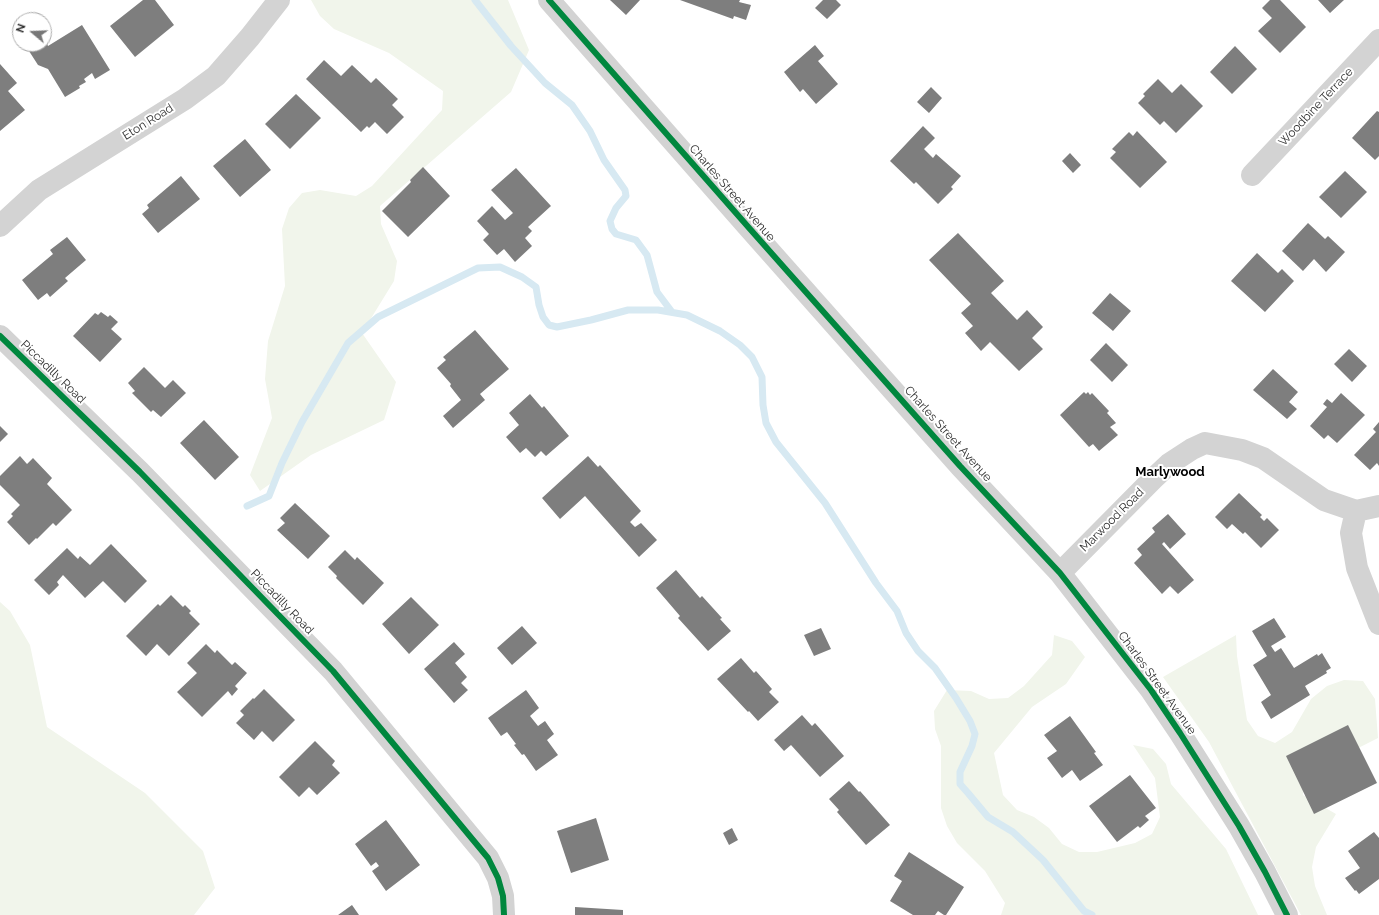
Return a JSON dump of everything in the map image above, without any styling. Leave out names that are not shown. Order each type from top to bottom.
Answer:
[{"type":"street","name":"Eton Road","points":[[0,226],[39,190],[185,99],[216,76],[279,0]]},
{"type":"street","name":"Charles Street Avenue","points":[[549,0],[960,466],[1060,573],[1151,690],[1176,727],[1239,826],[1287,915]]},
{"type":"street","name":"Woodbine Terrace","points":[[1252,175],[1379,40]]},
{"type":"street","name":"Piccadilly Road","points":[[0,336],[140,472],[333,671],[488,858],[502,890],[504,915]]},
{"type":"street","name":"Marwood Road","points":[[1060,573],[1153,478],[1192,449],[1205,443],[1242,450],[1263,458],[1324,500],[1356,511]]},
{"type":"street","points":[[1379,506],[1356,511],[1351,533],[1357,568],[1379,624]]},
{"type":"shaded area","points":[[311,0],[508,0],[529,50],[511,92],[380,206],[381,224],[397,261],[394,281],[362,333],[396,382],[384,420],[311,455],[260,491],[250,475],[272,418],[265,379],[268,341],[285,286],[282,229],[289,208],[302,193],[320,190],[356,196],[372,186],[442,110],[443,91],[389,53],[334,29],[320,16]]},
{"type":"shaded area","points":[[0,602],[10,611],[30,645],[47,727],[145,793],[203,851],[215,888],[194,915],[0,915]]},
{"type":"shaded area","points":[[1054,635],[1072,641],[1085,657],[1066,684],[1032,707],[994,753],[1003,795],[1017,810],[1034,817],[1049,828],[1062,844],[1079,852],[1097,852],[1135,843],[1152,834],[1160,817],[1155,778],[1133,745],[1153,749],[1166,764],[1171,784],[1226,849],[1258,915],[1001,915],[1005,903],[985,871],[957,843],[947,826],[941,808],[941,746],[935,729],[934,711],[947,690],[971,691],[989,699],[1008,698],[1024,686],[1052,655]]},
{"type":"shaded area","points":[[1236,635],[1237,656],[1247,720],[1258,736],[1275,743],[1292,732],[1311,699],[1327,686],[1344,680],[1363,681],[1375,699],[1378,738],[1305,775],[1303,795],[1336,814],[1316,847],[1312,867],[1315,886],[1327,915],[1301,915],[1209,742],[1163,677]]},
{"type":"building","points":[[143,0],[155,0],[174,25],[135,57],[110,26]]},
{"type":"building","points":[[610,0],[640,0],[626,15]]},
{"type":"building","points":[[680,0],[740,0],[739,2],[751,5],[746,20],[734,16],[733,19]]},
{"type":"building","points":[[823,0],[836,0],[841,5],[827,19],[815,8]]},
{"type":"building","points":[[1270,0],[1280,0],[1306,27],[1280,53],[1258,31],[1272,18],[1262,8]]},
{"type":"building","points":[[1318,0],[1344,0],[1330,13]]},
{"type":"building","points":[[82,25],[110,70],[95,79],[92,73],[84,79],[86,82],[79,86],[80,88],[65,97],[48,69],[38,65],[30,52],[52,52],[52,44]]},
{"type":"building","points":[[815,45],[824,56],[818,61],[838,84],[816,104],[803,89],[800,92],[784,72]]},
{"type":"building","points":[[1235,46],[1257,69],[1232,94],[1210,72]]},
{"type":"building","points":[[324,60],[341,76],[352,65],[371,83],[376,78],[398,99],[392,105],[404,117],[387,134],[375,122],[369,128],[367,126],[361,132],[306,79]]},
{"type":"building","points":[[0,64],[17,83],[8,91],[25,110],[0,131]]},
{"type":"building","points":[[1158,79],[1172,93],[1181,84],[1203,106],[1176,133],[1164,121],[1160,125],[1138,103],[1145,96],[1143,94]]},
{"type":"building","points":[[931,87],[942,98],[929,113],[917,102]]},
{"type":"building","points":[[296,94],[321,118],[290,149],[265,124]]},
{"type":"building","points":[[1377,111],[1379,112],[1379,156],[1375,160],[1352,138]]},
{"type":"building","points":[[923,126],[935,138],[924,149],[933,158],[936,154],[961,176],[951,187],[953,189],[938,204],[916,182],[914,184],[890,161]]},
{"type":"building","points":[[1137,131],[1167,162],[1140,188],[1110,158],[1116,152],[1112,149],[1129,132],[1133,136]]},
{"type":"building","points":[[245,139],[271,170],[240,197],[213,166]]},
{"type":"building","points":[[1070,153],[1081,165],[1073,173],[1062,161]]},
{"type":"building","points":[[423,167],[450,196],[408,237],[382,211],[411,182],[410,180]]},
{"type":"building","points":[[516,168],[551,206],[528,227],[532,231],[525,238],[532,246],[515,262],[504,249],[497,255],[483,240],[489,234],[477,221],[492,206],[505,220],[513,213],[491,190]]},
{"type":"building","points":[[1345,171],[1367,192],[1341,218],[1319,197]]},
{"type":"building","points":[[181,176],[200,199],[158,233],[142,214],[149,208],[147,205]]},
{"type":"building","points":[[1308,223],[1325,239],[1328,236],[1345,252],[1326,272],[1314,259],[1303,271],[1282,251]]},
{"type":"building","points":[[958,233],[1004,281],[991,293],[1017,320],[1027,310],[1043,327],[1032,338],[1043,349],[1019,371],[990,342],[981,351],[965,333],[973,326],[961,313],[971,304],[929,260]]},
{"type":"building","points":[[67,237],[86,260],[65,278],[68,281],[50,297],[47,293],[38,300],[22,280],[53,254],[50,250]]},
{"type":"building","points":[[1257,253],[1278,273],[1282,269],[1294,281],[1265,312],[1231,281]]},
{"type":"building","points":[[1110,293],[1131,311],[1113,331],[1092,313]]},
{"type":"building","points":[[101,312],[108,317],[110,315],[118,322],[111,329],[122,339],[100,362],[73,336],[95,313],[98,315]]},
{"type":"building","points":[[475,330],[509,369],[480,394],[485,400],[453,428],[443,416],[461,400],[450,386],[451,384],[437,368],[446,360],[443,357]]},
{"type":"building","points":[[1106,343],[1128,365],[1112,382],[1090,360]]},
{"type":"building","points":[[1349,349],[1367,366],[1352,382],[1334,364]]},
{"type":"building","points":[[144,367],[165,388],[173,380],[186,393],[161,417],[153,410],[151,412],[132,393],[135,391],[128,383]]},
{"type":"building","points":[[1273,369],[1298,392],[1289,402],[1297,409],[1287,419],[1253,390]]},
{"type":"building","points":[[1084,392],[1086,394],[1088,392],[1090,395],[1092,393],[1109,411],[1107,413],[1116,423],[1110,427],[1118,435],[1099,451],[1093,444],[1089,447],[1060,415]]},
{"type":"building","points":[[1341,393],[1365,415],[1337,443],[1328,435],[1324,439],[1310,426],[1327,407],[1323,404],[1327,399],[1332,403]]},
{"type":"building","points":[[530,394],[542,408],[544,406],[569,436],[546,456],[541,451],[535,457],[526,448],[520,453],[506,437],[519,425],[509,413]]},
{"type":"building","points":[[204,420],[239,457],[215,480],[180,443]]},
{"type":"building","points":[[1379,422],[1379,466],[1377,463],[1370,470],[1354,455],[1376,432],[1373,429]]},
{"type":"building","points":[[0,426],[8,434],[0,442]]},
{"type":"building","points":[[20,456],[27,464],[33,458],[52,478],[47,484],[72,510],[56,526],[53,523],[29,545],[7,522],[13,516],[11,514],[20,505],[0,485],[0,476]]},
{"type":"building","points":[[588,456],[598,467],[600,465],[641,511],[630,522],[635,527],[641,523],[657,540],[639,557],[585,496],[560,519],[542,498]]},
{"type":"building","points":[[1239,493],[1262,515],[1260,517],[1264,521],[1267,518],[1279,530],[1261,548],[1245,532],[1243,534],[1232,524],[1227,529],[1215,517]]},
{"type":"building","points":[[295,503],[330,536],[308,559],[277,530],[285,523],[280,518]]},
{"type":"building","points":[[1168,514],[1186,534],[1170,549],[1164,542],[1162,544],[1194,580],[1178,594],[1170,586],[1162,594],[1134,563],[1142,555],[1137,549],[1155,532],[1152,528]]},
{"type":"building","points":[[111,544],[147,581],[125,603],[103,581],[85,598],[63,575],[57,582],[59,585],[49,595],[34,580],[67,548],[78,559],[80,556],[90,565]]},
{"type":"building","points":[[345,550],[355,560],[357,557],[384,583],[363,605],[336,578],[337,576],[328,567]]},
{"type":"building","points":[[676,570],[700,598],[702,596],[722,618],[720,619],[731,631],[708,651],[678,618],[680,616],[656,588]]},
{"type":"building","points":[[171,595],[183,607],[185,605],[191,611],[189,613],[200,624],[169,656],[157,644],[146,656],[126,636],[158,604],[160,606]]},
{"type":"building","points":[[411,597],[439,625],[409,654],[382,624]]},
{"type":"building","points":[[1274,618],[1286,637],[1271,646],[1275,652],[1281,648],[1294,668],[1317,654],[1318,656],[1322,653],[1331,668],[1326,671],[1327,673],[1305,686],[1310,695],[1271,719],[1261,702],[1271,695],[1253,665],[1267,656],[1252,631]]},
{"type":"building","points":[[522,626],[537,643],[512,665],[497,648]]},
{"type":"building","points":[[821,628],[831,649],[814,656],[804,635]]},
{"type":"building","points":[[454,642],[465,654],[455,663],[467,677],[461,683],[468,690],[454,703],[424,669]]},
{"type":"building","points":[[206,644],[215,653],[217,650],[232,665],[235,662],[247,673],[235,686],[238,689],[232,696],[228,691],[202,717],[177,692],[197,673],[187,663]]},
{"type":"building","points":[[741,658],[754,673],[756,671],[772,689],[769,692],[779,702],[758,721],[717,679]]},
{"type":"building","points":[[264,689],[295,720],[273,742],[262,731],[254,740],[236,723],[244,715],[240,711]]},
{"type":"building","points":[[526,690],[539,708],[530,716],[538,726],[545,721],[554,734],[547,740],[558,755],[536,771],[524,754],[522,755],[514,745],[516,744],[507,732],[501,736],[488,718]]},
{"type":"building","points":[[802,715],[812,726],[815,723],[844,756],[820,777],[791,745],[784,751],[774,740]]},
{"type":"building","points":[[1070,716],[1096,752],[1094,753],[1103,765],[1080,781],[1072,770],[1062,778],[1047,758],[1057,751],[1044,735]]},
{"type":"building","points":[[1348,725],[1377,783],[1314,814],[1286,756]]},
{"type":"building","points":[[315,741],[335,761],[332,765],[340,773],[317,795],[309,787],[299,797],[279,777]]},
{"type":"building","points":[[1130,775],[1156,808],[1145,816],[1149,820],[1140,828],[1138,826],[1117,842],[1089,806]]},
{"type":"building","points":[[849,781],[859,792],[860,791],[890,825],[866,845],[837,812],[839,810],[829,799]]},
{"type":"building","points":[[596,818],[609,860],[571,873],[557,831]]},
{"type":"building","points":[[386,820],[420,865],[386,891],[372,871],[379,866],[376,862],[371,866],[355,844]]},
{"type":"building","points":[[732,828],[738,840],[729,845],[723,833]]},
{"type":"building","points":[[1374,832],[1379,838],[1379,879],[1359,894],[1345,878],[1360,868],[1348,851]]},
{"type":"building","points":[[909,852],[964,887],[946,915],[938,911],[935,915],[913,915],[890,901],[902,881],[894,876]]},
{"type":"building","points":[[352,905],[359,915],[338,915]]},
{"type":"building","points":[[575,907],[623,910],[623,915],[575,915]]},
{"type":"waterway","points":[[475,0],[511,46],[545,83],[572,105],[590,131],[604,160],[625,190],[626,196],[616,208],[610,221],[612,229],[616,234],[636,240],[647,255],[657,292],[672,312]]},
{"type":"waterway","points":[[247,506],[269,496],[282,463],[302,422],[348,343],[378,317],[478,268],[500,267],[522,277],[536,287],[543,317],[549,325],[557,327],[628,310],[658,310],[687,315],[720,331],[740,345],[752,357],[762,377],[763,405],[766,423],[776,442],[825,503],[876,583],[897,611],[906,633],[918,651],[935,668],[970,721],[975,734],[972,746],[960,772],[960,784],[988,817],[1013,832],[1043,860],[1084,911],[1092,915]]},
{"type":"cycle path","points":[[549,0],[960,466],[1060,573],[1151,690],[1180,733],[1239,826],[1287,915]]},
{"type":"cycle path","points":[[0,336],[140,472],[333,671],[488,858],[498,878],[503,896],[504,915]]},
{"type":"district","name":"Marlywood","points":[[1170,472]]}]
